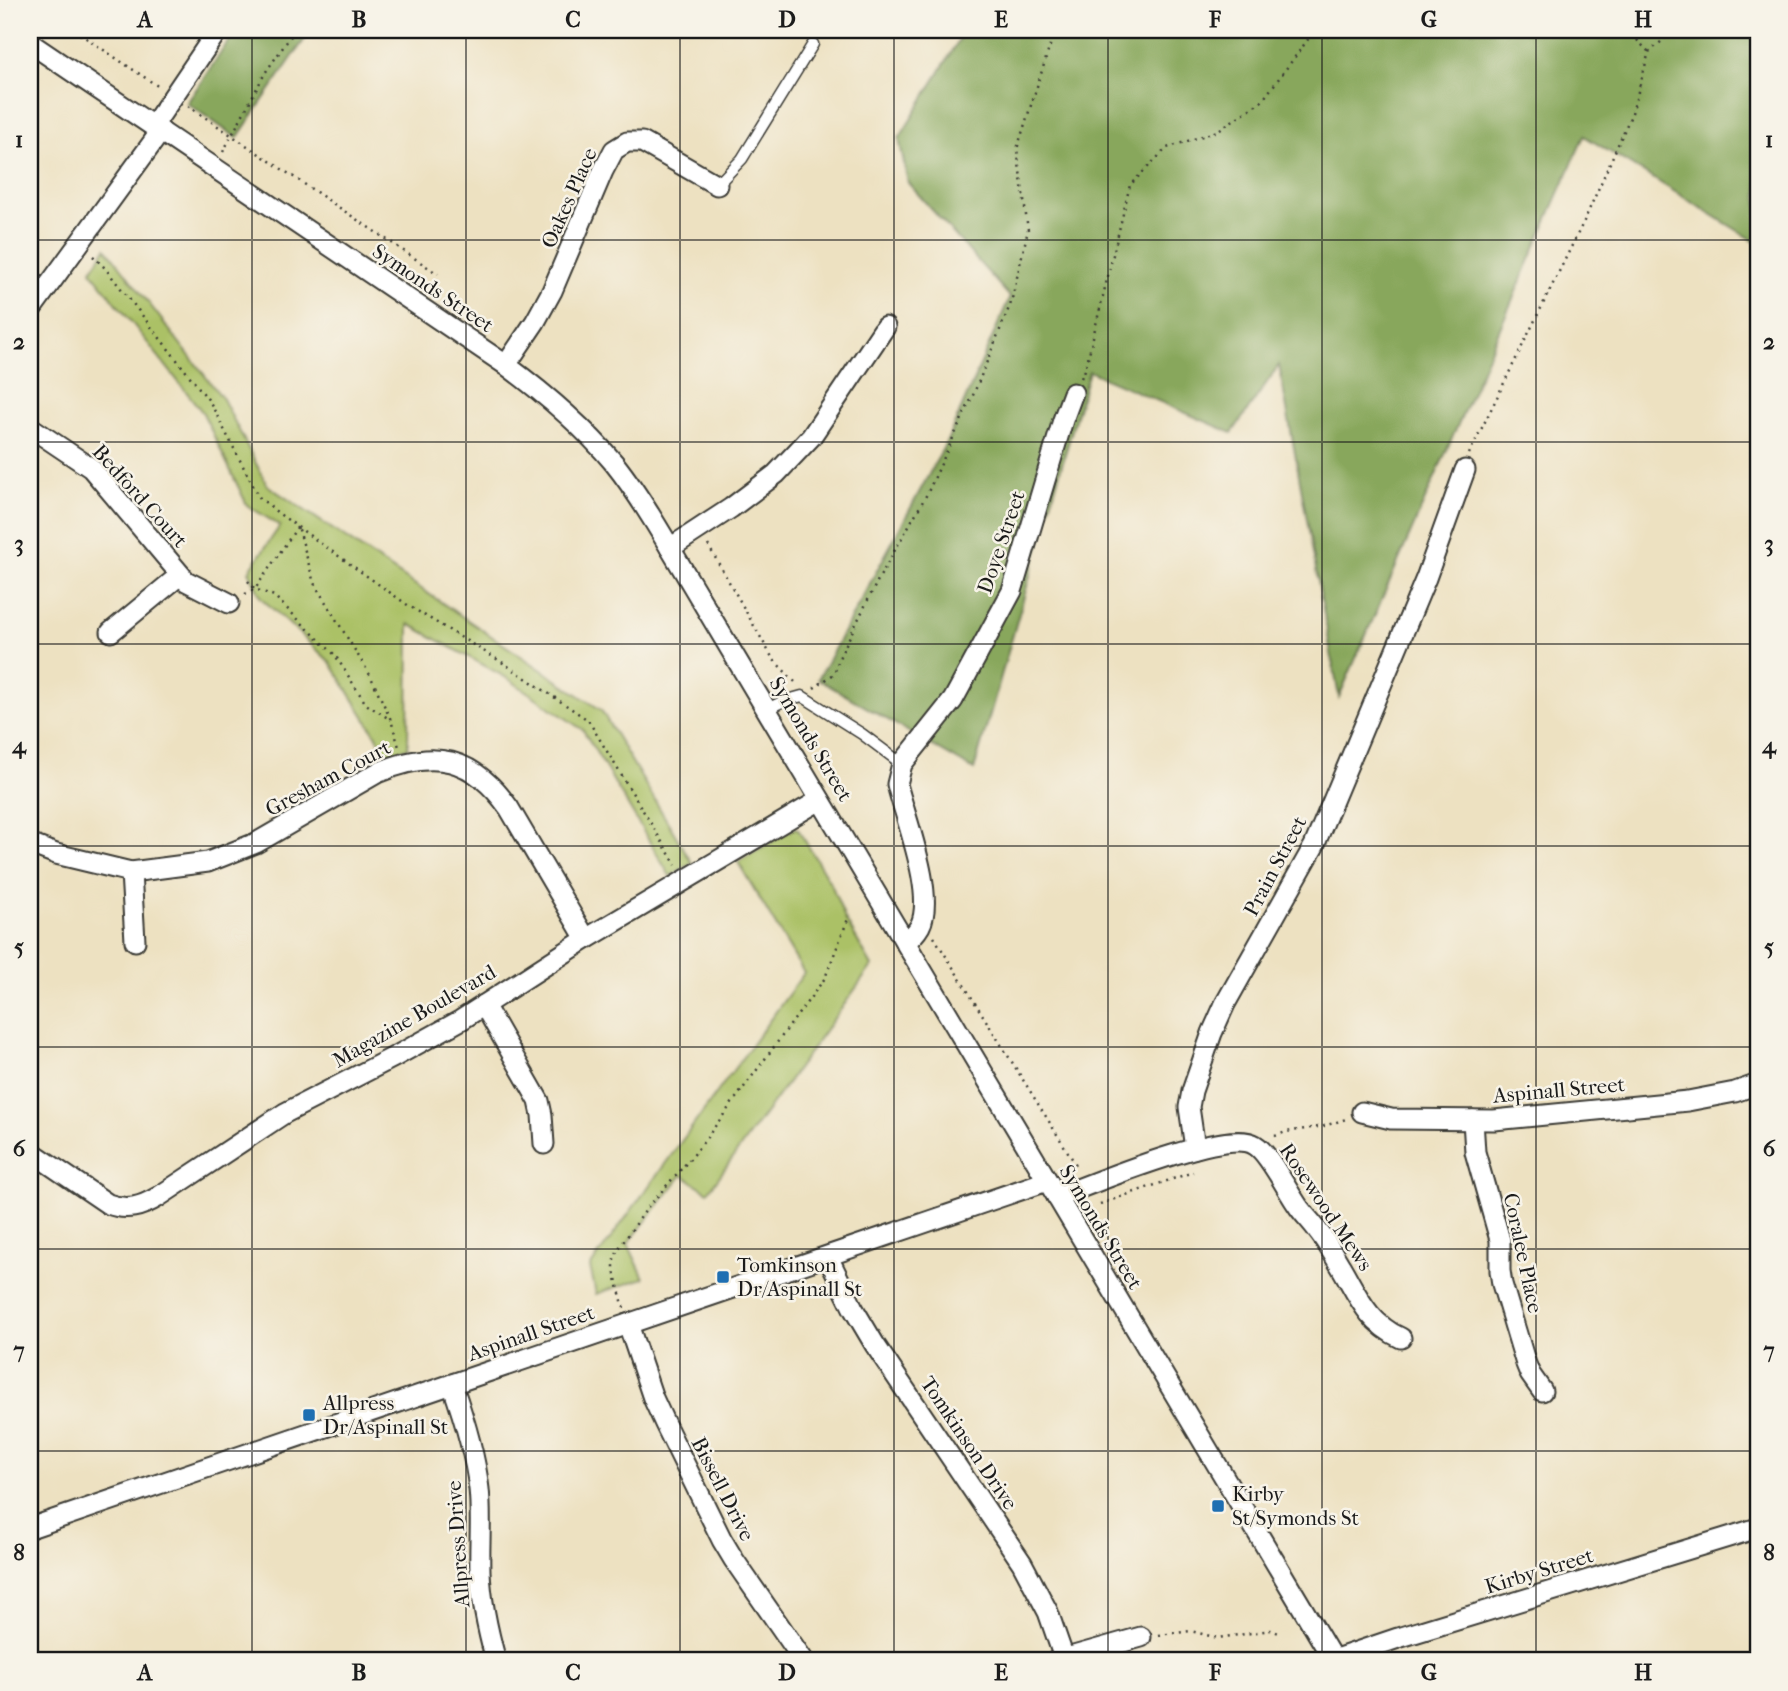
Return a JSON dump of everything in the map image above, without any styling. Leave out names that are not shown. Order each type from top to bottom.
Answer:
[{"type":"street","points":[[30,311],[157,129],[218,30]]},
{"type":"street","name":"Symonds Street","points":[[30,43],[506,365],[545,394],[594,441],[634,490],[1334,1661]]},
{"type":"street","name":"Oakes Place","points":[[506,365],[552,291],[614,150],[627,142],[642,142],[717,185]]},
{"type":"street","points":[[670,548],[731,508],[776,474],[811,437],[886,327]]},
{"type":"street","name":"Doye Street","points":[[902,764],[953,699],[1012,591],[1073,393]]},
{"type":"street","name":"Bedford Court","points":[[30,427],[91,468],[186,581],[229,603]]},
{"type":"street","name":"Prain Street","points":[[1195,1148],[1190,1121],[1190,1099],[1212,1032],[1314,846],[1426,578],[1465,470]]},
{"type":"street","name":"Bedford Court","points":[[111,632],[180,575]]},
{"type":"street","name":"Gresham Court","points":[[30,844],[56,855],[131,872],[208,862],[256,842],[397,764],[412,760],[448,762],[466,768],[497,790],[586,939]]},
{"type":"street","points":[[902,764],[897,784],[922,877],[925,899],[921,925],[905,942]]},
{"type":"street","name":"Magazine Boulevard","points":[[30,1151],[107,1204],[129,1208],[140,1206],[158,1197],[285,1113],[461,1020],[586,939],[820,800]]},
{"type":"street","points":[[131,872],[135,941]]},
{"type":"street","points":[[484,1005],[539,1101],[544,1144]]},
{"type":"street","name":"Aspinall Street","points":[[1362,1112],[1391,1119],[1494,1120],[1688,1101],[1735,1092],[1758,1084]]},
{"type":"street","name":"Coralee Place","points":[[1473,1120],[1475,1152],[1500,1240],[1500,1271],[1506,1297],[1526,1364],[1542,1391]]},
{"type":"street","name":"Rosewood Mews","points":[[1195,1148],[1246,1141],[1264,1152],[1298,1206],[1325,1240],[1370,1316],[1387,1332],[1401,1338]]},
{"type":"street","points":[[1052,1189],[1195,1148]]},
{"type":"street","name":"Aspinall Street","points":[[30,1528],[828,1256],[1052,1189]]},
{"type":"street","name":"Tomkinson Drive","points":[[828,1256],[853,1308],[875,1345],[1022,1563],[1048,1612],[1060,1660],[1141,1637]]},
{"type":"street","name":"Bissell Drive","points":[[628,1324],[661,1415],[722,1540],[804,1661]]},
{"type":"street","name":"Allpress Drive","points":[[452,1384],[476,1469],[480,1511],[480,1573],[489,1635],[496,1661]]},
{"type":"street","name":"Kirby Street","points":[[1334,1661],[1398,1638],[1758,1528]]},
{"type":"lane","points":[[717,185],[742,159],[813,44]]},
{"type":"lane","points":[[767,709],[802,695],[902,764]]},
{"type":"path","points":[[74,30],[162,89]]},
{"type":"path","points":[[215,167],[265,72],[295,30]]},
{"type":"path","points":[[705,541],[773,659],[795,681],[802,695],[834,674],[840,656],[878,580],[927,494],[974,393],[1011,303],[1028,230],[1017,149],[1055,30]]},
{"type":"path","points":[[1073,393],[1086,370],[1130,185],[1167,148],[1217,131],[1262,101],[1315,30]]},
{"type":"path","points":[[1627,30],[1649,52]]},
{"type":"path","points":[[1465,470],[1464,463],[1585,219],[1632,113],[1649,52],[1675,30]]},
{"type":"path","points":[[184,103],[438,274]]},
{"type":"path","points":[[79,242],[105,268],[210,402],[259,497],[409,606],[505,664],[588,720],[685,879]]},
{"type":"path","points":[[229,603],[255,589],[298,526]]},
{"type":"path","points":[[298,526],[314,583],[370,675],[391,720],[399,747],[397,764]]},
{"type":"path","points":[[248,581],[255,589],[274,596],[335,655],[366,704],[391,720]]},
{"type":"path","points":[[923,918],[1013,1067],[1084,1177]]},
{"type":"path","points":[[628,1324],[614,1271],[614,1258],[618,1248],[648,1207],[696,1152],[825,978],[848,919]]},
{"type":"path","points":[[1255,1145],[1286,1132],[1324,1126],[1362,1112]]},
{"type":"path","points":[[1100,1204],[1192,1172]]},
{"type":"path","points":[[1141,1637],[1191,1631],[1218,1638],[1271,1630],[1279,1633]]},
{"type":"green space","points":[[236,30],[311,30],[237,138],[187,103]]},
{"type":"green space","points":[[965,30],[1758,30],[1758,243],[1584,136],[1339,697],[1279,365],[1232,433],[1089,371],[974,770],[818,679],[947,441],[1010,297],[908,183],[899,139]]},
{"type":"green space","points":[[106,248],[223,399],[267,485],[601,710],[692,863],[670,876],[583,730],[507,678],[409,624],[408,748],[385,754],[330,662],[261,598],[249,571],[280,526],[247,505],[203,413],[91,271]]},
{"type":"green space","points":[[795,828],[832,886],[845,919],[872,966],[708,1192],[682,1175],[628,1244],[644,1278],[596,1294],[590,1267],[804,973],[738,862]]},
{"type":"place","name":"Tomkinson Dr/Aspinall St","points":[[723,1277]]},
{"type":"place","name":"Allpress Dr/Aspinall St","points":[[309,1415]]},
{"type":"place","name":"Kirby St/Symonds St","points":[[1218,1506]]}]
